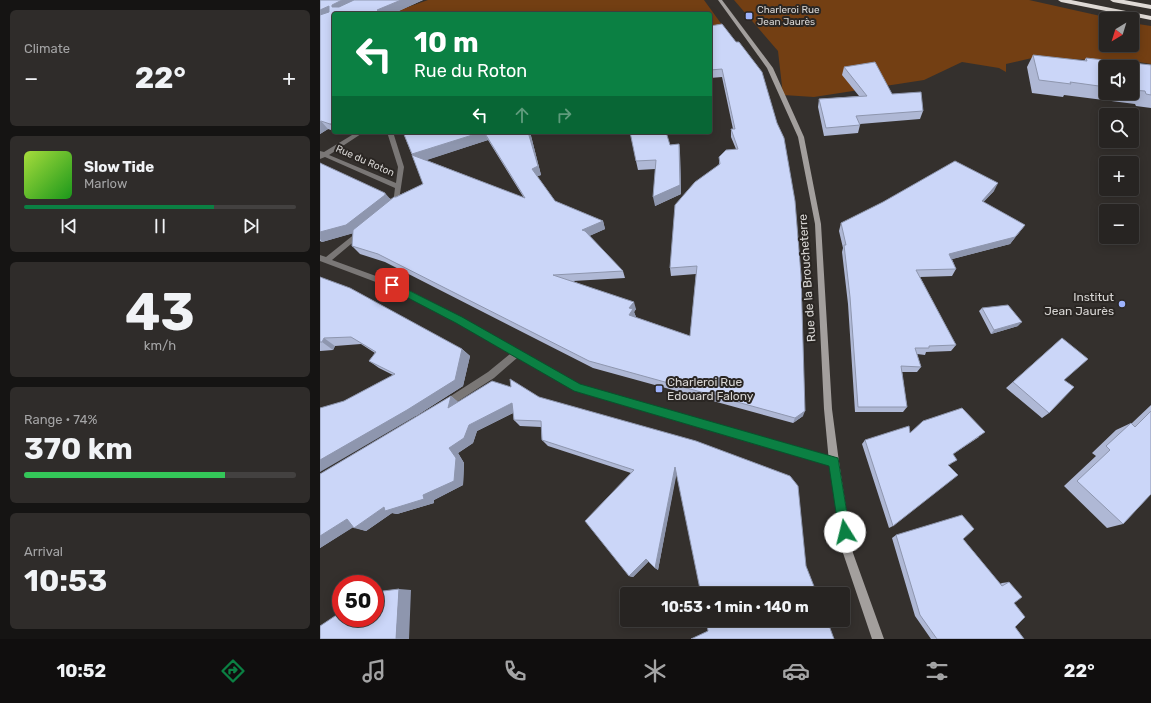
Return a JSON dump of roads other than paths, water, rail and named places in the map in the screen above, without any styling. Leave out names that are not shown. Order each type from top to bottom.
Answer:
[{"type":"highway","points":[[1061,0],[1151,18]]},
{"type":"highway","points":[[1068,0],[1080,4]]},
{"type":"highway","points":[[1113,0],[1151,7]]},
{"type":"main road","name":"Rue de la Broucheterre","points":[[720,0],[770,68],[801,137],[818,224],[828,409],[834,462],[848,553],[878,639]]},
{"type":"street","name":"Rue du Roton","points":[[321,155],[358,134]]},
{"type":"street","name":"Rue du Roton","points":[[390,209],[396,205],[401,167],[391,134]]},
{"type":"street","name":"Rue du Roton","points":[[321,155],[398,188]]},
{"type":"street","points":[[323,259],[367,228]]},
{"type":"street","points":[[323,259],[392,285],[459,320],[578,388],[834,462]]},
{"type":"street","points":[[441,407],[491,375],[516,353]]},
{"type":"place","name":"Charleroi Rue Jean Jaurès","points":[[749,16]]},
{"type":"place","name":"Institut Jean Jaurès","points":[[1122,304]]},
{"type":"place","name":"Charleroi Rue Edouard Falony","points":[[659,389]]}]
